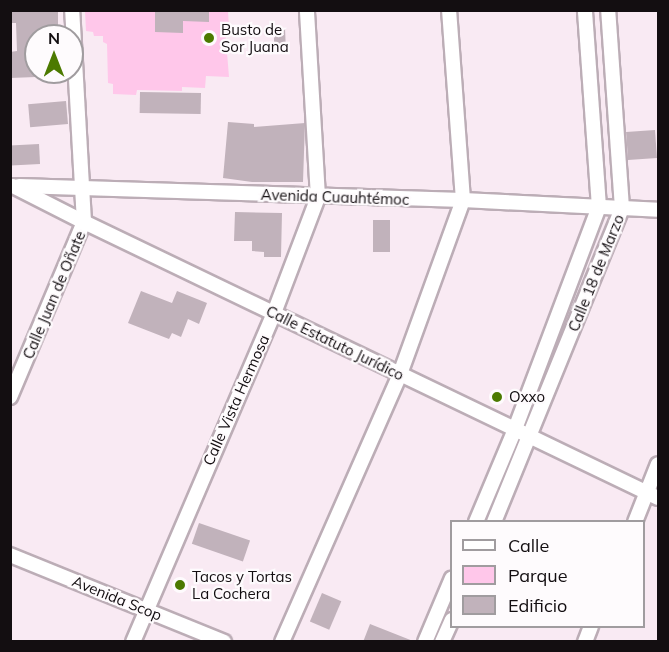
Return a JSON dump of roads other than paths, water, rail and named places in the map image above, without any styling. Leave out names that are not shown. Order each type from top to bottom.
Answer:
[{"type":"street","name":"Calle Juan de Oñate","points":[[10,397],[84,222],[72,10]]},
{"type":"street","name":"Calle Vista Hermosa","points":[[133,642],[274,313],[318,197],[306,10]]},
{"type":"street","points":[[282,642],[400,374],[463,200],[449,10]]},
{"type":"street","name":"Calle 18 de Marzo","points":[[477,520],[515,429],[599,207],[585,10]]},
{"type":"street","name":"Calle 18 de Marzo","points":[[495,520],[622,208],[608,10]]},
{"type":"street","name":"Avenida Cuauhtémoc","points":[[12,185],[318,197],[463,200],[658,210]]},
{"type":"street","name":"Calle Estatuto Jurídico","points":[[12,185],[84,222],[653,495]]},
{"type":"street","points":[[636,520],[653,495],[658,464]]},
{"type":"street","name":"Avenida Scop","points":[[10,555],[224,642]]},
{"type":"street","points":[[425,642],[450,583]]},
{"type":"street","points":[[442,642],[450,624]]},
{"type":"street","points":[[585,642],[591,628]]},
{"type":"place","name":"Busto de Sor Juana","points":[[209,38]]},
{"type":"place","name":"Oxxo","points":[[497,397]]},
{"type":"place","name":"Tacos y Tortas La Cochera","points":[[180,585]]}]
